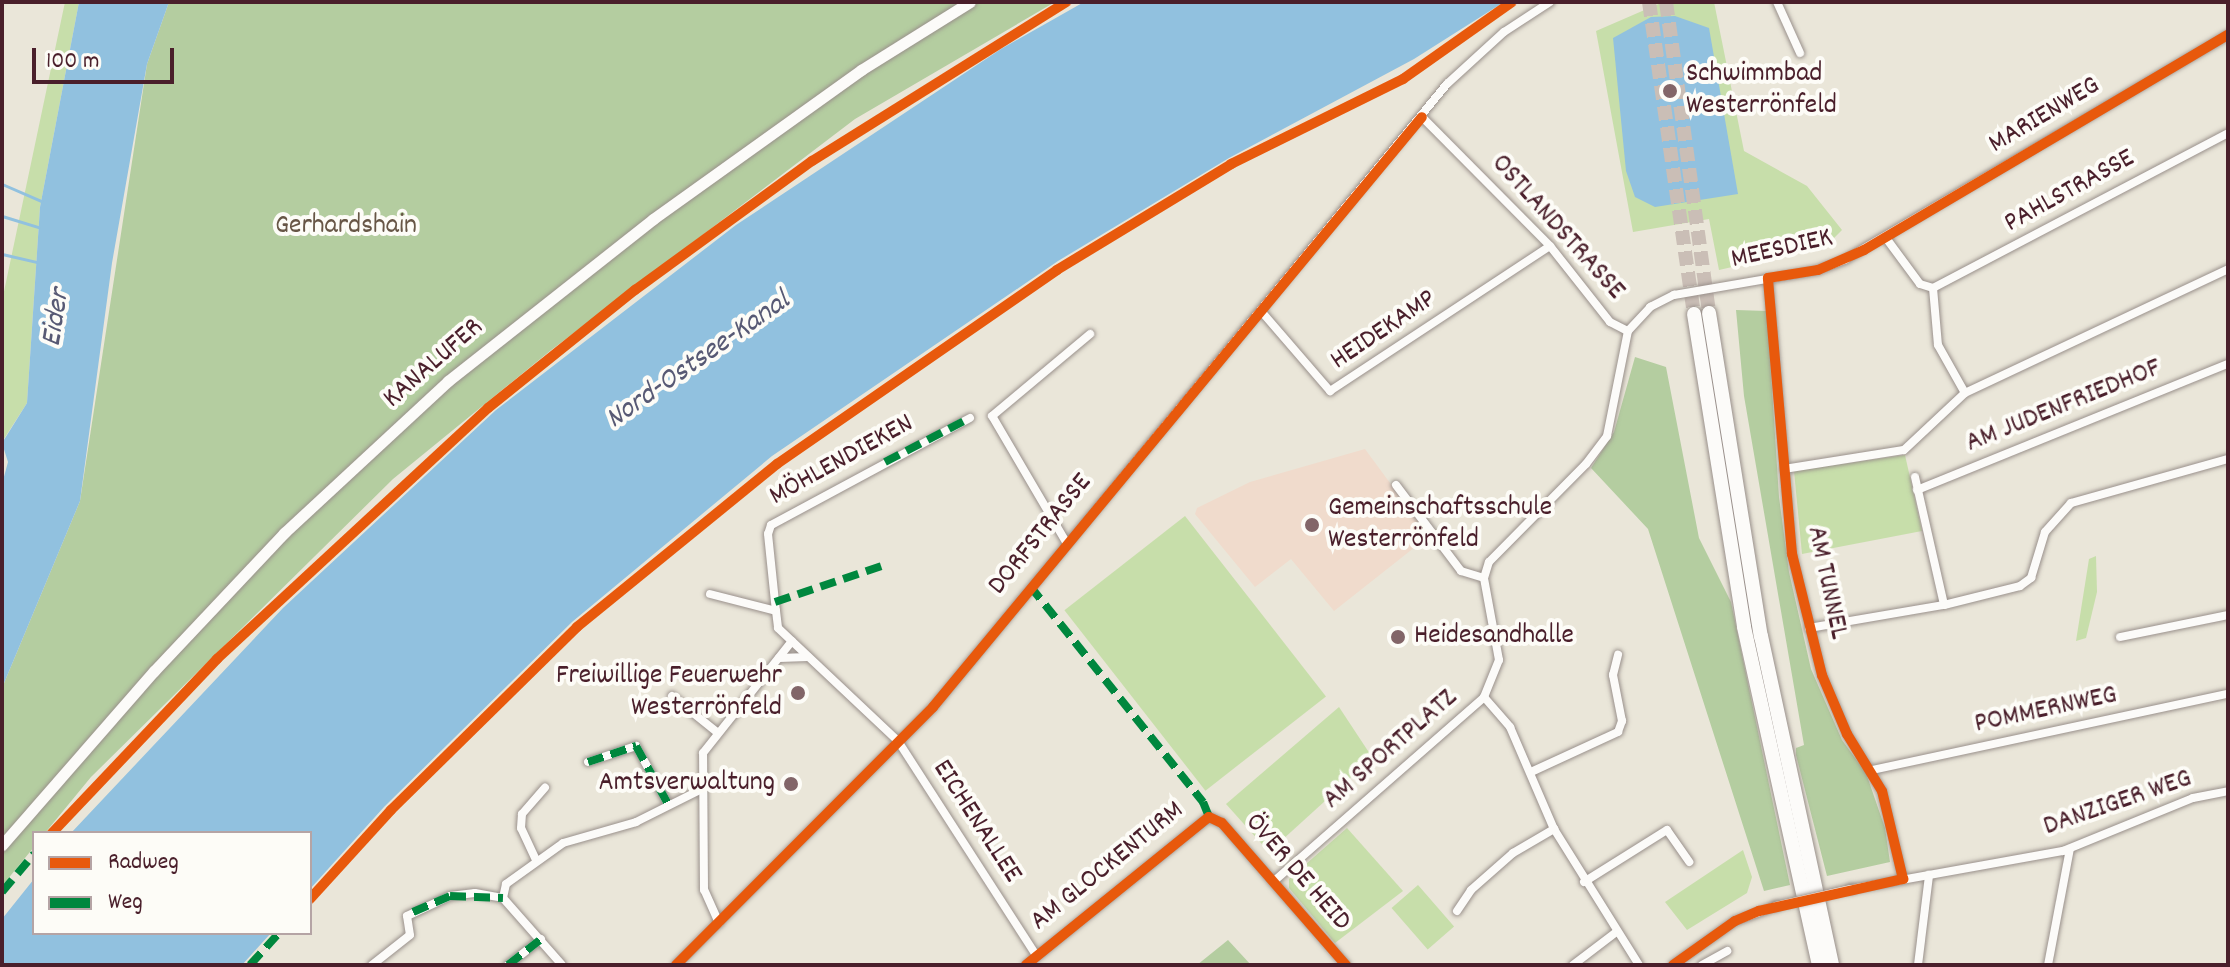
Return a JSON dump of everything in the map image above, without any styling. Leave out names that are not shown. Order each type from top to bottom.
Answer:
[{"type":"highway","points":[[1819,965],[1744,627],[1702,314],[1761,636],[1832,965]]},
{"type":"street","name":"KANALUFER","points":[[2,845],[154,671],[284,533],[448,381],[653,219],[861,70],[970,2]]},
{"type":"street","name":"DORFSTRASSE","points":[[676,965],[933,707],[1066,542],[1471,62],[1550,2]]},
{"type":"street","points":[[1777,2],[1800,53]]},
{"type":"street","name":"MARIENWEG","points":[[1886,238],[2228,35]]},
{"type":"street","name":"OSTLANDSTRASSE","points":[[1422,117],[1550,246],[1590,302],[1610,322],[1628,331]]},
{"type":"street","name":"PAHLSTRASSE","points":[[1933,288],[2228,133]]},
{"type":"street","points":[[1886,238],[1920,284],[1933,288],[1938,345],[1965,393]]},
{"type":"street","name":"MEESDIEK","points":[[1628,331],[1650,307],[1674,295],[1818,270],[1886,238]]},
{"type":"street","name":"HEIDEKAMP","points":[[1261,311],[1330,391],[1550,246]]},
{"type":"street","points":[[1784,469],[1904,450],[1965,393],[2228,269]]},
{"type":"street","name":"AM TUNNEL","points":[[1768,278],[1792,554],[1809,628],[1847,734],[1872,770],[1892,823],[1903,879]]},
{"type":"street","points":[[1396,485],[1461,571],[1484,578],[1503,542],[1586,464],[1607,436],[1628,331]]},
{"type":"street","points":[[1066,542],[992,416],[1090,334]]},
{"type":"street","name":"AM JUDENFRIEDHOF","points":[[1917,490],[2228,364]]},
{"type":"street","name":"MÖHLENDIEKEN","points":[[808,657],[778,628],[768,534],[771,525],[970,418]]},
{"type":"street","points":[[1809,628],[1944,605],[2020,586],[2031,578],[2045,532],[2071,503],[2228,459]]},
{"type":"street","points":[[1915,477],[1944,605]]},
{"type":"street","name":"AM SPORTPLATZ","points":[[1273,882],[1484,697],[1499,660],[1484,578]]},
{"type":"street","points":[[710,594],[776,611]]},
{"type":"street","points":[[2120,637],[2228,615]]},
{"type":"street","points":[[719,923],[704,890],[703,753],[792,641]]},
{"type":"street","points":[[1531,772],[1618,732],[1622,721],[1613,675],[1618,655]]},
{"type":"street","points":[[779,658],[808,657]]},
{"type":"street","name":"EICHENALLEE","points":[[808,657],[898,741],[1036,955]]},
{"type":"street","name":"POMMERNWEG","points":[[1872,770],[2228,694]]},
{"type":"street","points":[[672,696],[717,732]]},
{"type":"street","points":[[1484,697],[1510,727],[1554,829],[1615,933],[1639,965]]},
{"type":"street","points":[[588,762],[636,746],[668,804]]},
{"type":"street","points":[[536,860],[521,828],[522,814],[545,788]]},
{"type":"street","points":[[503,898],[506,884],[563,843],[636,822],[704,788]]},
{"type":"street","name":"DANZIGER WEG","points":[[1673,965],[1735,921],[1776,906],[1851,889],[2070,849],[2193,798],[2228,791]]},
{"type":"street","name":"ÖVER DE HEID","points":[[1209,817],[1222,823],[1346,965]]},
{"type":"street","name":"AM GLOCKENTURM","points":[[1036,955],[1209,817]]},
{"type":"street","points":[[1457,911],[1471,890],[1513,853],[1554,829]]},
{"type":"street","points":[[1584,882],[1667,830],[1689,862]]},
{"type":"street","points":[[2048,965],[2070,849]]},
{"type":"street","points":[[1918,965],[1929,875]]},
{"type":"street","points":[[372,965],[392,944],[410,935],[407,916],[450,896],[475,893],[503,898],[562,965]]},
{"type":"street","points":[[1573,965],[1615,933]]},
{"type":"street","points":[[508,965],[541,939]]},
{"type":"street","points":[[1702,965],[1727,951]]},
{"type":"street","points":[[1026,965],[1036,955]]},
{"type":"shaded area","name":"Gemeinschaftsschule Westerrönfeld","points":[[1365,449],[1429,536],[1334,611],[1291,559],[1255,587],[1195,514],[1197,508],[1250,482]]},
{"type":"green space","points":[[65,2],[79,2],[40,207],[27,403],[2,442],[2,301]]},
{"type":"green space","name":"Gerhardshain","points":[[169,2],[1055,2],[855,119],[550,351],[393,479],[91,777],[47,831],[32,831],[32,849],[2,886],[2,688],[80,501],[147,64]]},
{"type":"green space","name":"Schwimmbad Westerrönfeld","points":[[1663,2],[1714,2],[1744,151],[1807,186],[1842,230],[1827,245],[1719,270],[1709,219],[1633,232],[1596,31]]},
{"type":"green space","points":[[1736,310],[1767,311],[1779,497],[1789,572],[1811,669],[1842,740],[1866,773],[1885,828],[1890,862],[1827,876],[1796,755],[1796,748],[1804,745],[1744,396]]},
{"type":"green space","points":[[1635,357],[1666,367],[1699,538],[1731,602],[1790,885],[1764,891],[1648,529],[1591,468],[1614,432]]},
{"type":"green space","points":[[1905,455],[1922,531],[1802,554],[1794,471]]},
{"type":"green space","points":[[1185,516],[1326,696],[1205,791],[1064,610]]},
{"type":"green space","points":[[2096,556],[2097,592],[2086,638],[2076,641],[2089,559]]},
{"type":"green space","points":[[1339,707],[1370,754],[1369,761],[1269,852],[1226,804]]},
{"type":"green space","points":[[1347,828],[1403,891],[1335,943],[1289,888],[1289,879]]},
{"type":"green space","points":[[1743,850],[1752,877],[1747,893],[1687,930],[1665,902]]},
{"type":"green space","points":[[1418,885],[1454,927],[1428,949],[1392,908]]},
{"type":"green space","points":[[1228,940],[1251,965],[1197,965]]},
{"type":"water","name":"Eider","points":[[79,2],[169,2],[147,64],[112,263],[80,501],[2,688],[2,484],[8,462],[2,443],[27,403],[40,207]]},
{"type":"water","name":"Nord-Ostsee-Kanal","points":[[1084,2],[1504,2],[1414,59],[1229,158],[1058,261],[772,456],[572,622],[384,807],[312,887],[312,831],[73,831],[283,608],[496,410],[736,225],[1001,49]]},
{"type":"water","points":[[1675,16],[1709,28],[1738,194],[1655,207],[1635,197],[1626,171],[1613,38],[1651,17]]},
{"type":"water","points":[[32,882],[32,935],[269,935],[242,965],[2,965],[2,919]]},
{"type":"waterway","points":[[2,184],[41,201]]},
{"type":"waterway","points":[[2,216],[38,227]]},
{"type":"waterway","points":[[2,254],[36,262]]},
{"type":"tunnel","points":[[1649,2],[1694,314]]},
{"type":"tunnel","points":[[1666,2],[1709,313]]},
{"type":"marked path","points":[[885,462],[970,418]]},
{"type":"marked path","points":[[775,602],[887,564]]},
{"type":"marked path","points":[[1030,586],[1203,802],[1209,817]]},
{"type":"marked path","points":[[588,762],[636,746],[668,804]]},
{"type":"marked path","points":[[2,892],[32,856]]},
{"type":"marked path","points":[[413,912],[450,896],[503,898]]},
{"type":"marked path","points":[[250,965],[277,935]]},
{"type":"marked path","points":[[508,965],[541,939]]},
{"type":"cycle path","points":[[54,831],[217,659],[488,408],[635,290],[812,161],[1066,2]]},
{"type":"cycle path","points":[[312,897],[391,810],[577,627],[777,464],[1057,270],[1231,164],[1403,79],[1512,2]]},
{"type":"cycle path","points":[[1673,965],[1735,921],[1759,911],[1903,879],[1882,791],[1847,734],[1822,675],[1792,554],[1768,278],[1818,270],[1864,250],[2228,35]]},
{"type":"cycle path","points":[[676,965],[933,707],[1422,117]]},
{"type":"cycle path","points":[[1026,965],[1209,817],[1222,823],[1346,965]]},
{"type":"place","name":"Schwimmbad Westerrönfeld","points":[[1670,91]]},
{"type":"place","name":"Gemeinschaftsschule Westerrönfeld","points":[[1312,525]]},
{"type":"place","name":"Heidesandhalle","points":[[1398,637]]},
{"type":"place","name":"Freiwillige Feuerwehr Westerrönfeld","points":[[798,693]]},
{"type":"place","name":"Amtsverwaltung","points":[[791,784]]}]
